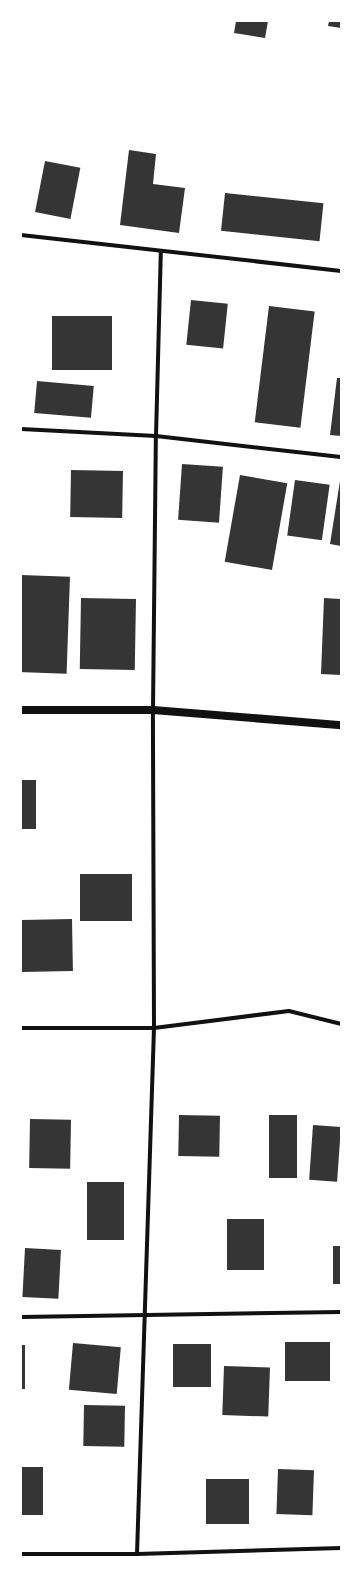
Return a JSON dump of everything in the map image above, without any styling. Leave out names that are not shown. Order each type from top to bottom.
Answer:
[{"type":"main road","points":[[21,710],[152,710],[341,724]]},
{"type":"street","points":[[21,235],[341,271]]},
{"type":"street","points":[[137,1554],[146,1316],[154,1028],[152,710],[156,436],[161,251]]},
{"type":"street","points":[[21,430],[156,436],[341,457]]},
{"type":"street","points":[[21,1028],[154,1028],[289,1011],[341,1024]]},
{"type":"street","points":[[21,1317],[341,1312]]},
{"type":"street","points":[[21,1554],[137,1554],[341,1548]]},
{"type":"building","points":[[236,21],[268,21],[265,38],[234,33]]},
{"type":"building","points":[[329,21],[341,21],[341,28],[328,26]]},
{"type":"building","points":[[129,150],[156,154],[153,184],[185,188],[179,233],[120,225]]},
{"type":"building","points":[[45,161],[80,168],[70,219],[35,212]]},
{"type":"building","points":[[225,193],[323,203],[319,241],[221,231]]},
{"type":"building","points":[[191,300],[228,304],[223,349],[186,345]]},
{"type":"building","points":[[269,306],[315,312],[300,428],[255,422]]},
{"type":"building","points":[[52,316],[112,316],[112,370],[52,370]]},
{"type":"building","points":[[337,378],[341,378],[341,436],[330,435]]},
{"type":"building","points":[[37,381],[94,386],[91,418],[34,413]]},
{"type":"building","points":[[182,464],[223,467],[219,523],[178,520]]},
{"type":"building","points":[[71,470],[123,471],[122,518],[70,517]]},
{"type":"building","points":[[240,475],[287,483],[272,570],[225,562]]},
{"type":"building","points":[[295,480],[330,485],[322,540],[287,535]]},
{"type":"building","points":[[341,481],[341,546],[330,544]]},
{"type":"building","points":[[21,575],[70,577],[67,674],[21,672]]},
{"type":"building","points":[[81,598],[136,599],[135,670],[80,669]]},
{"type":"building","points":[[324,598],[341,599],[341,675],[321,674]]},
{"type":"building","points":[[21,780],[36,780],[36,829],[21,829]]},
{"type":"building","points":[[80,874],[132,874],[132,921],[80,921]]},
{"type":"building","points":[[72,919],[73,971],[22,972],[21,920]]},
{"type":"building","points":[[179,1115],[220,1116],[219,1157],[178,1156]]},
{"type":"building","points":[[269,1115],[297,1115],[297,1178],[269,1178]]},
{"type":"building","points":[[30,1119],[71,1120],[70,1169],[29,1168]]},
{"type":"building","points":[[313,1125],[341,1127],[337,1182],[309,1180]]},
{"type":"building","points":[[87,1182],[124,1182],[124,1240],[87,1240]]},
{"type":"building","points":[[227,1219],[264,1219],[264,1270],[227,1270]]},
{"type":"building","points":[[333,1246],[341,1246],[341,1284],[333,1284]]},
{"type":"building","points":[[25,1248],[61,1250],[58,1299],[22,1297]]},
{"type":"building","points":[[285,1342],[330,1342],[330,1381],[285,1381]]},
{"type":"building","points":[[73,1343],[121,1347],[117,1394],[69,1390]]},
{"type":"building","points":[[173,1344],[211,1344],[211,1387],[173,1387]]},
{"type":"building","points":[[21,1345],[25,1345],[25,1389],[21,1389]]},
{"type":"building","points":[[224,1366],[270,1368],[268,1417],[222,1415]]},
{"type":"building","points":[[84,1405],[125,1406],[124,1447],[83,1446]]},
{"type":"building","points":[[21,1467],[43,1467],[43,1515],[21,1515]]},
{"type":"building","points":[[278,1469],[314,1470],[312,1515],[276,1514]]},
{"type":"building","points":[[206,1479],[249,1479],[249,1524],[206,1524]]}]
